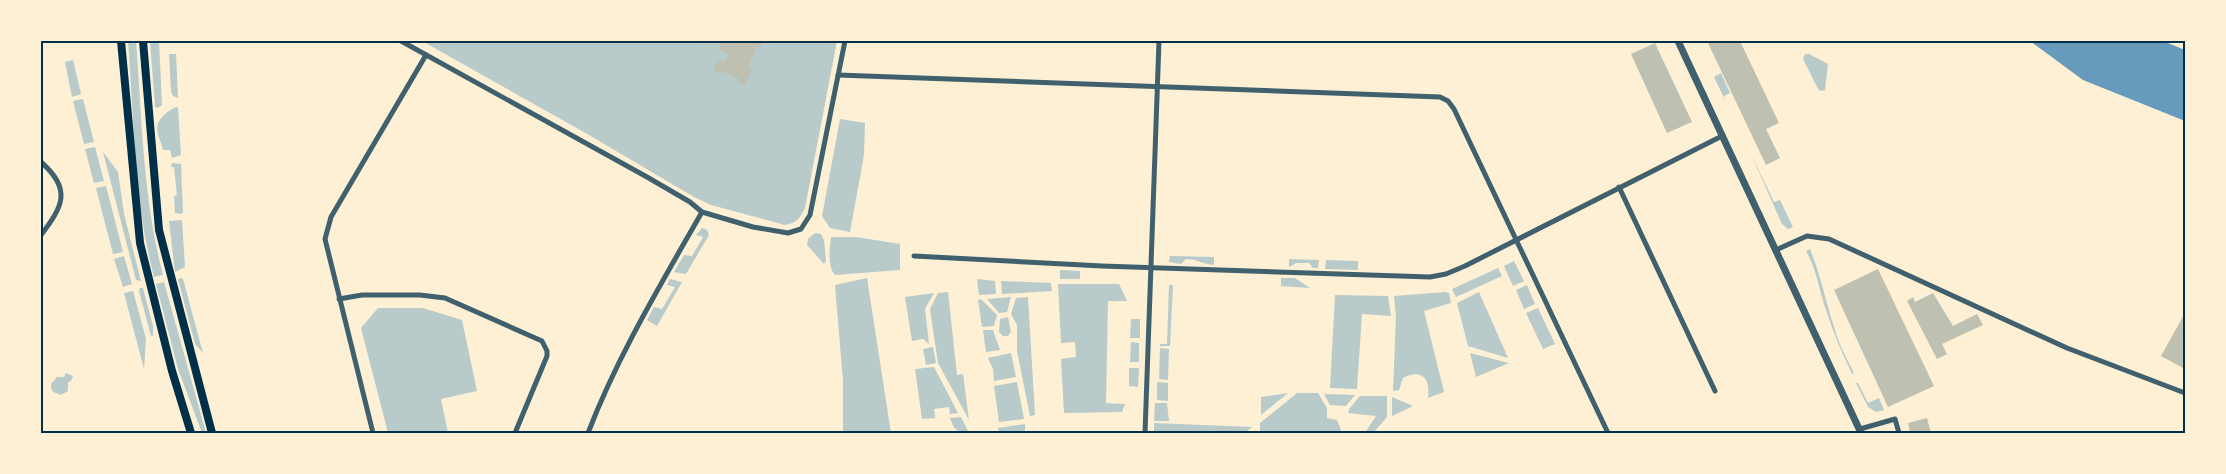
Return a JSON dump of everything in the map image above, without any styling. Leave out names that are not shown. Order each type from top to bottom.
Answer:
[{"type":"main road","points":[[121,41],[140,243],[172,371],[192,433]]},
{"type":"main road","points":[[143,41],[159,230],[212,433]]},
{"type":"street","points":[[401,41],[647,177],[690,202],[702,212],[779,233],[796,232],[805,225],[813,205],[845,41]]},
{"type":"street","points":[[1145,433],[1159,41]]},
{"type":"street","points":[[1678,41],[1861,431],[1895,419],[1899,433]]},
{"type":"street","points":[[373,433],[325,239],[327,227],[426,55]]},
{"type":"street","points":[[838,76],[1440,97],[1448,101],[1454,109],[1608,433]]},
{"type":"street","points":[[914,256],[1151,268],[1430,277],[1446,274],[1465,266],[1722,136]]},
{"type":"street","points":[[41,162],[53,172],[61,194],[61,206],[41,235]]},
{"type":"street","points":[[1619,188],[1715,391]]},
{"type":"street","points":[[588,433],[628,344],[702,212]]},
{"type":"street","points":[[1776,250],[1807,236],[1829,239],[2067,348],[2185,393]]},
{"type":"street","points":[[339,299],[362,295],[445,298],[542,341],[547,351],[547,356],[515,433]]},
{"type":"shaded area","points":[[128,41],[136,41],[147,188],[156,246],[163,275],[154,277],[142,219]]},
{"type":"shaded area","points":[[150,41],[159,41],[162,105],[158,108],[155,107]]},
{"type":"shaded area","points":[[422,41],[837,41],[805,208],[798,220],[785,225],[711,205]]},
{"type":"shaded area","points":[[169,54],[176,54],[178,98],[173,96],[171,91]]},
{"type":"shaded area","points":[[1805,54],[1809,54],[1828,64],[1825,90],[1820,91],[1817,87],[1803,59]]},
{"type":"shaded area","points":[[73,60],[81,94],[72,97],[65,62]]},
{"type":"shaded area","points":[[1721,73],[1730,93],[1724,96],[1726,102],[1714,77]]},
{"type":"shaded area","points":[[83,99],[94,142],[84,144],[73,101]]},
{"type":"shaded area","points":[[178,107],[181,155],[172,158],[170,150],[163,150],[157,128],[160,119],[164,115]]},
{"type":"shaded area","points":[[840,119],[865,123],[864,155],[850,232],[830,228],[822,216]]},
{"type":"shaded area","points":[[95,147],[104,181],[94,183],[85,149]]},
{"type":"shaded area","points":[[103,152],[118,172],[124,214],[141,281],[136,280]]},
{"type":"shaded area","points":[[1750,152],[1774,202],[1780,200],[1793,227],[1788,229],[1782,224]]},
{"type":"shaded area","points":[[172,163],[181,164],[183,212],[181,214],[175,213],[174,196],[177,195],[174,167],[171,167]]},
{"type":"shaded area","points":[[106,186],[123,252],[113,254],[96,188]]},
{"type":"shaded area","points":[[182,220],[185,267],[175,272],[169,221]]},
{"type":"shaded area","points":[[702,228],[707,230],[709,235],[686,274],[674,272],[684,255],[692,256],[703,237],[696,235]]},
{"type":"shaded area","points":[[815,233],[821,234],[824,240],[826,261],[824,264],[807,245],[808,239]]},
{"type":"shaded area","points":[[831,237],[856,237],[900,244],[900,270],[835,275],[830,262]]},
{"type":"shaded area","points":[[1810,249],[1837,336],[1854,373],[1852,374],[1832,326],[1806,251]]},
{"type":"shaded area","points":[[124,256],[132,284],[123,287],[114,259]]},
{"type":"shaded area","points":[[1170,256],[1214,257],[1214,265],[1190,259],[1186,259],[1181,264],[1169,262]]},
{"type":"shaded area","points":[[1289,259],[1319,260],[1318,268],[1313,268],[1309,263],[1296,263],[1289,267]]},
{"type":"shaded area","points":[[1326,260],[1358,261],[1358,270],[1325,269]]},
{"type":"shaded area","points":[[1514,261],[1524,281],[1513,286],[1504,266]]},
{"type":"shaded area","points":[[1498,268],[1502,276],[1456,297],[1452,289]]},
{"type":"shaded area","points":[[1060,270],[1080,271],[1080,279],[1060,279]]},
{"type":"shaded area","points":[[867,278],[891,433],[843,433],[843,381],[835,285]]},
{"type":"shaded area","points":[[1281,278],[1295,278],[1310,288],[1281,286]]},
{"type":"shaded area","points":[[178,279],[183,279],[203,353],[195,344]]},
{"type":"shaded area","points":[[670,279],[682,282],[657,326],[647,320],[654,307],[662,309],[675,287],[667,285]]},
{"type":"shaded area","points":[[977,279],[995,281],[996,294],[979,295]]},
{"type":"shaded area","points":[[1001,281],[1051,283],[1052,291],[1002,294]]},
{"type":"shaded area","points":[[164,282],[206,433],[202,433],[178,369],[156,284]]},
{"type":"shaded area","points":[[1058,284],[1119,284],[1127,301],[1108,301],[1106,403],[1125,404],[1122,412],[1064,413],[1061,359],[1076,357],[1075,342],[1061,343]]},
{"type":"shaded area","points":[[1169,285],[1173,285],[1170,346],[1160,346],[1160,344],[1167,344]]},
{"type":"shaded area","points":[[1527,285],[1535,304],[1524,309],[1516,290]]},
{"type":"shaded area","points":[[140,288],[143,288],[153,326],[153,336],[151,336],[139,291]]},
{"type":"shaded area","points":[[133,291],[146,339],[144,369],[124,293]]},
{"type":"shaded area","points":[[948,292],[957,375],[963,374],[969,420],[938,363],[930,309],[938,293]]},
{"type":"shaded area","points":[[1479,292],[1508,358],[1468,346],[1457,303]]},
{"type":"shaded area","points":[[934,293],[925,309],[929,344],[923,339],[912,341],[905,297]]},
{"type":"shaded area","points":[[1449,293],[1451,303],[1424,311],[1444,392],[1428,398],[1428,385],[1424,377],[1415,374],[1403,378],[1399,390],[1393,391],[1396,317],[1394,296]]},
{"type":"shaded area","points":[[1335,295],[1388,296],[1391,316],[1362,314],[1357,389],[1330,388]]},
{"type":"shaded area","points":[[1011,297],[1007,312],[999,313],[987,299]]},
{"type":"shaded area","points":[[1028,297],[1035,415],[1030,416],[1017,351],[1017,325],[1011,314],[1016,298]]},
{"type":"shaded area","points":[[981,299],[997,315],[994,326],[982,327],[978,300]]},
{"type":"shaded area","points":[[378,308],[423,308],[462,320],[477,391],[441,399],[448,433],[388,433],[361,328]]},
{"type":"shaded area","points":[[1538,308],[1555,344],[1543,349],[1526,313]]},
{"type":"shaded area","points":[[1008,317],[1011,332],[1008,336],[1003,336],[999,332],[1000,319]]},
{"type":"shaded area","points":[[1131,319],[1140,319],[1140,338],[1130,338]]},
{"type":"shaded area","points":[[983,330],[993,330],[1000,350],[986,352]]},
{"type":"shaded area","points":[[1131,342],[1139,343],[1139,362],[1130,362]]},
{"type":"shaded area","points":[[933,347],[936,363],[926,365],[923,349]]},
{"type":"shaded area","points":[[1160,348],[1169,349],[1168,380],[1159,379]]},
{"type":"shaded area","points":[[1011,353],[1016,377],[994,381],[993,369],[988,358]]},
{"type":"shaded area","points":[[1470,353],[1509,363],[1476,377]]},
{"type":"shaded area","points":[[934,367],[958,413],[950,414],[949,407],[934,409],[935,418],[922,419],[915,369]]},
{"type":"shaded area","points":[[1129,368],[1139,368],[1138,387],[1129,386]]},
{"type":"shaded area","points":[[66,373],[73,376],[71,381],[68,382],[68,391],[61,395],[53,392],[51,384],[57,377],[64,377]]},
{"type":"shaded area","points":[[1017,382],[1024,419],[999,422],[994,386]]},
{"type":"shaded area","points":[[1157,382],[1168,383],[1168,401],[1157,400]]},
{"type":"shaded area","points":[[1856,383],[1858,383],[1868,403],[1879,398],[1884,410],[1876,412],[1868,407]]},
{"type":"shaded area","points":[[1288,393],[1261,415],[1261,397]]},
{"type":"shaded area","points":[[1297,393],[1318,393],[1327,408],[1327,418],[1337,420],[1342,433],[1260,433],[1260,423]]},
{"type":"shaded area","points":[[1324,394],[1355,395],[1346,406],[1330,405]]},
{"type":"shaded area","points":[[1360,396],[1387,396],[1387,417],[1373,433],[1365,433],[1376,416],[1348,413]]},
{"type":"shaded area","points":[[1392,397],[1413,406],[1392,416]]},
{"type":"shaded area","points":[[1155,403],[1167,403],[1169,421],[1154,421]]},
{"type":"shaded area","points":[[961,417],[969,433],[961,433],[954,428],[950,418]]},
{"type":"shaded area","points":[[1154,423],[1252,427],[1245,433],[1154,433]]},
{"type":"shaded area","points":[[1025,424],[1025,431],[999,433],[998,428]]},
{"type":"water","points":[[2030,41],[2163,41],[2185,50],[2185,121],[2083,80]]},
{"type":"building","points":[[721,41],[764,41],[761,48],[757,46],[748,68],[752,70],[745,85],[737,82],[739,79],[722,71],[721,74],[713,71],[718,60],[725,62],[728,54],[718,49]]},
{"type":"building","points":[[1707,41],[1740,41],[1779,123],[1766,129],[1780,158],[1766,165]]},
{"type":"building","points":[[1655,43],[1692,122],[1667,133],[1631,54]]},
{"type":"building","points":[[1878,269],[1934,386],[1888,407],[1834,290]]},
{"type":"building","points":[[1933,293],[1953,326],[1977,314],[1983,325],[1942,344],[1947,354],[1937,359],[1907,301],[1913,297],[1915,302]]},
{"type":"building","points":[[2185,313],[2185,369],[2161,356]]},
{"type":"building","points":[[1927,418],[1931,433],[1910,433],[1908,423]]}]
